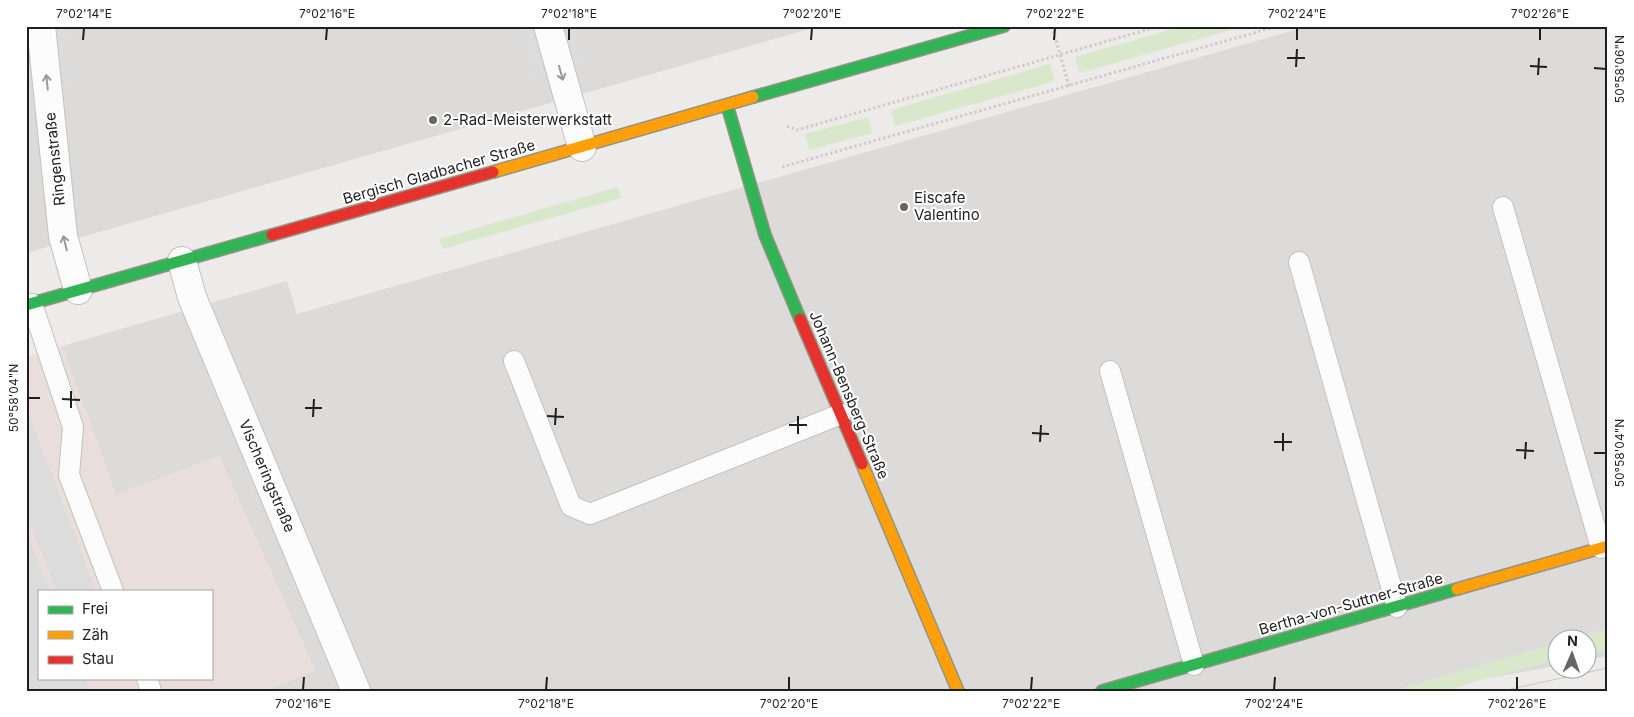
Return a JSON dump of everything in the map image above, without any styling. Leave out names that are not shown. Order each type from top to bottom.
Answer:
[{"type":"street","name":"Ringenstraße","points":[[41,26],[63,236],[78,290]]},
{"type":"street","points":[[548,26],[582,147]]},
{"type":"street","name":"Bergisch Gladbacher Straße","points":[[29,305],[727,105],[971,31],[1004,26]]},
{"type":"street","name":"Johann-Bensberg-Straße","points":[[727,105],[764,235],[958,691]]},
{"type":"street","name":"Vischeringstraße","points":[[182,261],[192,297],[356,691]]},
{"type":"street","name":"Bertha-von-Suttner-Straße","points":[[1102,691],[1604,547]]},
{"type":"lane","points":[[1503,207],[1604,547]]},
{"type":"lane","points":[[1299,262],[1397,607]]},
{"type":"lane","points":[[29,305],[73,427],[69,475],[113,590]]},
{"type":"lane","points":[[514,361],[571,506],[590,514],[841,414]]},
{"type":"lane","points":[[1110,371],[1194,665]]},
{"type":"path","points":[[1052,26],[1069,86]]},
{"type":"path","points":[[780,124],[797,130],[1160,26]]},
{"type":"path","points":[[747,175],[794,164],[1278,26]]},
{"type":"shaded area","points":[[26,26],[820,26],[26,253]]},
{"type":"shaded area","points":[[52,26],[64,26],[70,81],[58,83]]},
{"type":"shaded area","points":[[519,26],[531,26],[544,73],[533,76]]},
{"type":"shaded area","points":[[561,26],[574,26],[584,62],[572,65]]},
{"type":"shaded area","points":[[1309,26],[1608,26],[1608,656],[1596,658],[1596,630],[1546,630],[1546,668],[1456,684],[1435,691],[266,691],[315,670],[219,456],[116,495],[62,346],[287,281],[297,314]]},
{"type":"shaded area","points":[[62,346],[116,495],[219,456],[315,670],[266,691],[26,691],[26,357]]},
{"type":"shaded area","points":[[26,406],[96,590],[56,590],[26,514]]},
{"type":"shaded area","points":[[26,532],[50,590],[38,590],[38,680],[86,680],[90,691],[26,691]]},
{"type":"green space","points":[[1184,26],[1245,26],[1079,73],[1075,57]]},
{"type":"green space","points":[[1050,64],[1055,81],[895,126],[891,110]]},
{"type":"green space","points":[[868,117],[872,133],[810,150],[805,134]]},
{"type":"green space","points":[[618,187],[621,198],[442,249],[439,239]]},
{"type":"green space","points":[[1608,629],[1608,650],[1596,652],[1596,632]]},
{"type":"green space","points":[[1546,646],[1546,663],[1448,691],[1392,691]]},
{"type":"tram line","points":[[1502,691],[1608,668]]},
{"type":"traffic: fast","points":[[753,97],[1004,26]]},
{"type":"traffic: fast","points":[[727,105],[765,235],[800,319]]},
{"type":"traffic: fast","points":[[26,305],[272,235]]},
{"type":"traffic: fast","points":[[1102,691],[1457,589]]},
{"type":"traffic: slow","points":[[493,172],[753,97]]},
{"type":"traffic: slow","points":[[862,464],[958,691]]},
{"type":"traffic: slow","points":[[1457,589],[1608,546]]},
{"type":"traffic: jam","points":[[272,235],[493,172]]},
{"type":"traffic: jam","points":[[800,319],[862,464]]},
{"type":"place","name":"2-Rad-Meisterwerkstatt","points":[[433,120]]},
{"type":"place","name":"Eiscafe Valentino","points":[[904,207]]}]
